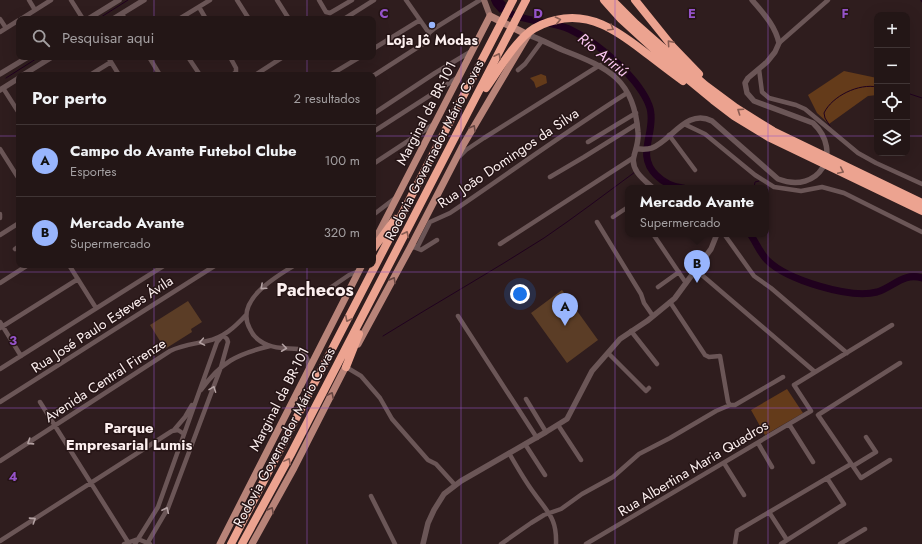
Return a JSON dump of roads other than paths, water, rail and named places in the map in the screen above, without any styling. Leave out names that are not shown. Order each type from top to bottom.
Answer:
[{"type":"highway","name":"Rodovia Governador Mário Covas","points":[[376,264],[513,0]]},
{"type":"highway","name":"Rodovia Governador Mário Covas","points":[[242,544],[291,454],[526,0]]},
{"type":"highway","points":[[604,0],[715,93],[736,108],[766,127],[922,203]]},
{"type":"highway","points":[[612,0],[634,26],[713,100],[746,124],[770,138],[922,211]]},
{"type":"highway","points":[[635,0],[672,46],[710,85],[715,93]]},
{"type":"highway","points":[[471,107],[506,59],[534,28],[561,19],[574,18],[594,20],[616,31],[717,108],[737,121],[746,124]]},
{"type":"highway","points":[[376,245],[411,197]]},
{"type":"highway","name":"Rodovia Governador Mário Covas","points":[[231,544],[374,268]]},
{"type":"highway","points":[[346,366],[376,290]]},
{"type":"main road","points":[[252,544],[291,474],[346,366],[413,248],[456,160],[528,35],[490,16],[484,0]]},
{"type":"main road","name":"Marginal da BR-101","points":[[376,238],[490,16]]},
{"type":"main road","name":"Marginal da BR-101","points":[[220,544],[360,268]]},
{"type":"street","points":[[29,0],[36,10]]},
{"type":"street","points":[[26,16],[51,0]]},
{"type":"street","points":[[71,0],[81,16]]},
{"type":"street","points":[[123,16],[144,0]]},
{"type":"street","points":[[184,16],[210,0]]},
{"type":"street","points":[[237,0],[247,16]]},
{"type":"street","points":[[277,0],[287,16]]},
{"type":"street","points":[[319,0],[328,13],[332,13],[352,0]]},
{"type":"street","points":[[349,16],[374,0]]},
{"type":"street","points":[[406,0],[429,34]]},
{"type":"street","points":[[376,74],[424,43],[429,34],[435,28],[480,0]]},
{"type":"street","points":[[752,0],[770,21],[779,42]]},
{"type":"street","points":[[638,149],[650,148],[693,119],[704,118],[712,121],[778,179],[786,182],[814,178],[822,171],[825,165],[827,155],[824,135],[813,123],[754,101],[747,93],[745,83],[748,78],[775,52],[779,42],[828,0]]},
{"type":"street","points":[[93,16],[116,1]]},
{"type":"street","points":[[198,7],[204,16]]},
{"type":"street","points":[[0,19],[6,28]]},
{"type":"street","points":[[376,47],[420,20]]},
{"type":"street","points":[[0,32],[16,22]]},
{"type":"street","points":[[500,244],[633,158],[638,149],[636,113],[624,86],[614,75],[600,65],[528,35]]},
{"type":"street","points":[[518,70],[525,64],[542,41]]},
{"type":"street","points":[[376,112],[435,73],[472,51]]},
{"type":"street","points":[[0,74],[23,60]]},
{"type":"street","points":[[28,72],[47,60]]},
{"type":"street","points":[[151,60],[158,72]]},
{"type":"street","points":[[190,60],[198,72]]},
{"type":"street","points":[[231,60],[236,72]]},
{"type":"street","points":[[260,72],[278,60]]},
{"type":"street","points":[[335,72],[355,60]]},
{"type":"street","points":[[95,72],[111,62],[117,72]]},
{"type":"street","points":[[456,160],[466,150],[484,138],[600,65]]},
{"type":"street","points":[[759,69],[762,92],[770,98],[805,109],[858,153],[882,166],[922,184]]},
{"type":"street","points":[[376,130],[458,77]]},
{"type":"street","points":[[16,80],[1,87],[16,109]]},
{"type":"street","name":"Rua João Domingos da Silva","points":[[413,248],[430,222],[450,213],[550,146],[573,128],[627,93]]},
{"type":"street","points":[[588,142],[636,113]]},
{"type":"street","points":[[376,162],[435,123]]},
{"type":"street","points":[[550,177],[637,124]]},
{"type":"street","points":[[684,124],[705,134],[754,175],[774,187],[801,191],[822,188],[844,194],[922,232]]},
{"type":"street","points":[[669,135],[695,170]]},
{"type":"street","points":[[0,149],[16,174]]},
{"type":"street","points":[[633,158],[637,172],[650,185]]},
{"type":"street","points":[[376,214],[398,196]]},
{"type":"street","points":[[613,218],[625,209]]},
{"type":"street","points":[[597,222],[642,294],[644,303],[653,316]]},
{"type":"street","points":[[0,235],[16,225]]},
{"type":"street","points":[[655,237],[686,283]]},
{"type":"street","points":[[423,544],[426,527],[444,494],[509,453],[558,425],[569,416],[589,375],[620,339],[670,302],[696,270],[714,244],[716,237]]},
{"type":"street","points":[[726,237],[754,276],[771,288],[847,353]]},
{"type":"street","points":[[413,248],[421,250],[438,240]]},
{"type":"street","points":[[0,283],[23,268]]},
{"type":"street","points":[[71,268],[96,308]]},
{"type":"street","points":[[0,369],[160,268]]},
{"type":"street","name":"Rua José Paulo Esteves Ávila","points":[[0,402],[211,268]]},
{"type":"street","name":"Avenida Central Firenze","points":[[0,461],[170,351],[184,345],[208,341],[223,335],[240,322],[246,315],[251,302],[259,290],[291,268]]},
{"type":"street","points":[[330,288],[360,268]]},
{"type":"street","points":[[696,270],[815,372],[892,326]]},
{"type":"street","points":[[658,287],[678,272]]},
{"type":"street","points":[[21,356],[1,326],[78,279]]},
{"type":"street","points":[[670,302],[705,356],[720,356],[728,402],[730,405]]},
{"type":"street","points":[[246,315],[251,332],[259,340],[270,346],[298,350],[302,352],[308,358],[308,371]]},
{"type":"street","points":[[458,316],[537,438]]},
{"type":"street","points":[[240,322],[245,323],[248,326]]},
{"type":"street","points":[[632,331],[657,364]]},
{"type":"street","points":[[40,402],[109,512],[126,543],[138,539],[149,544],[168,508],[221,367],[228,342],[223,335],[217,342],[158,507],[138,539],[135,544]]},
{"type":"street","points":[[259,340],[259,349]]},
{"type":"street","points":[[0,541],[90,482],[174,430],[185,417],[198,395],[221,367],[237,356],[270,346]]},
{"type":"street","points":[[608,353],[646,391],[649,388]]},
{"type":"street","points":[[890,460],[862,478],[818,415],[900,363]]},
{"type":"street","points":[[346,366],[361,376],[380,398],[392,419],[428,460],[436,464],[455,486]]},
{"type":"street","points":[[208,368],[215,373]]},
{"type":"street","name":"Rua Albertina Maria Quadros","points":[[586,544],[811,411],[794,385],[815,372]]},
{"type":"street","points":[[501,544],[544,515],[561,509],[582,494],[613,477],[639,454],[716,411],[730,405],[735,405],[783,377]]},
{"type":"street","points":[[526,398],[546,432]]},
{"type":"street","points":[[790,424],[813,462]]},
{"type":"street","points":[[558,425],[581,460]]},
{"type":"street","points":[[174,430],[178,430],[184,434]]},
{"type":"street","points":[[735,544],[737,531],[827,478],[876,452],[866,437]]},
{"type":"street","points":[[758,443],[772,467]]},
{"type":"street","points":[[526,444],[545,475]]},
{"type":"street","points":[[509,453],[533,492],[550,514],[556,530],[556,544]]},
{"type":"street","points":[[724,462],[744,496]]},
{"type":"street","points":[[781,544],[844,504],[827,478]]},
{"type":"street","points":[[371,496],[394,544]]},
{"type":"street","points":[[769,512],[787,540]]},
{"type":"street","points":[[840,544],[865,529]]},
{"type":"waterway","points":[[103,16],[128,0]]},
{"type":"waterway","name":"Rio Aririú","points":[[495,0],[509,13],[518,17],[569,29],[587,39],[605,52],[621,67],[640,89],[646,98],[651,111],[647,161],[650,168],[656,175],[670,185]]},
{"type":"waterway","points":[[6,78],[34,60]]},
{"type":"waterway","points":[[830,126],[824,113],[833,101],[854,89],[874,87]]},
{"type":"waterway","points":[[910,94],[922,98]]},
{"type":"waterway","points":[[383,336],[544,238],[635,172]]},
{"type":"waterway","points":[[754,185],[755,182],[759,181]]},
{"type":"waterway","name":"Rio Aririú","points":[[752,237],[767,260],[776,267],[803,281],[819,286],[851,293],[865,293],[883,290],[904,278],[922,278]]},
{"type":"place","name":"Loja Jô Modas","points":[[432,25]]},
{"type":"place","name":"Mercado Avante","points":[[697,283]]},
{"type":"place","name":"Campo do Avante Futebol Clube","points":[[565,326]]},
{"type":"district","name":"Pachecos","points":[[315,290]]},
{"type":"district","name":"Parque Empresarial Lumis","points":[[129,436]]}]
